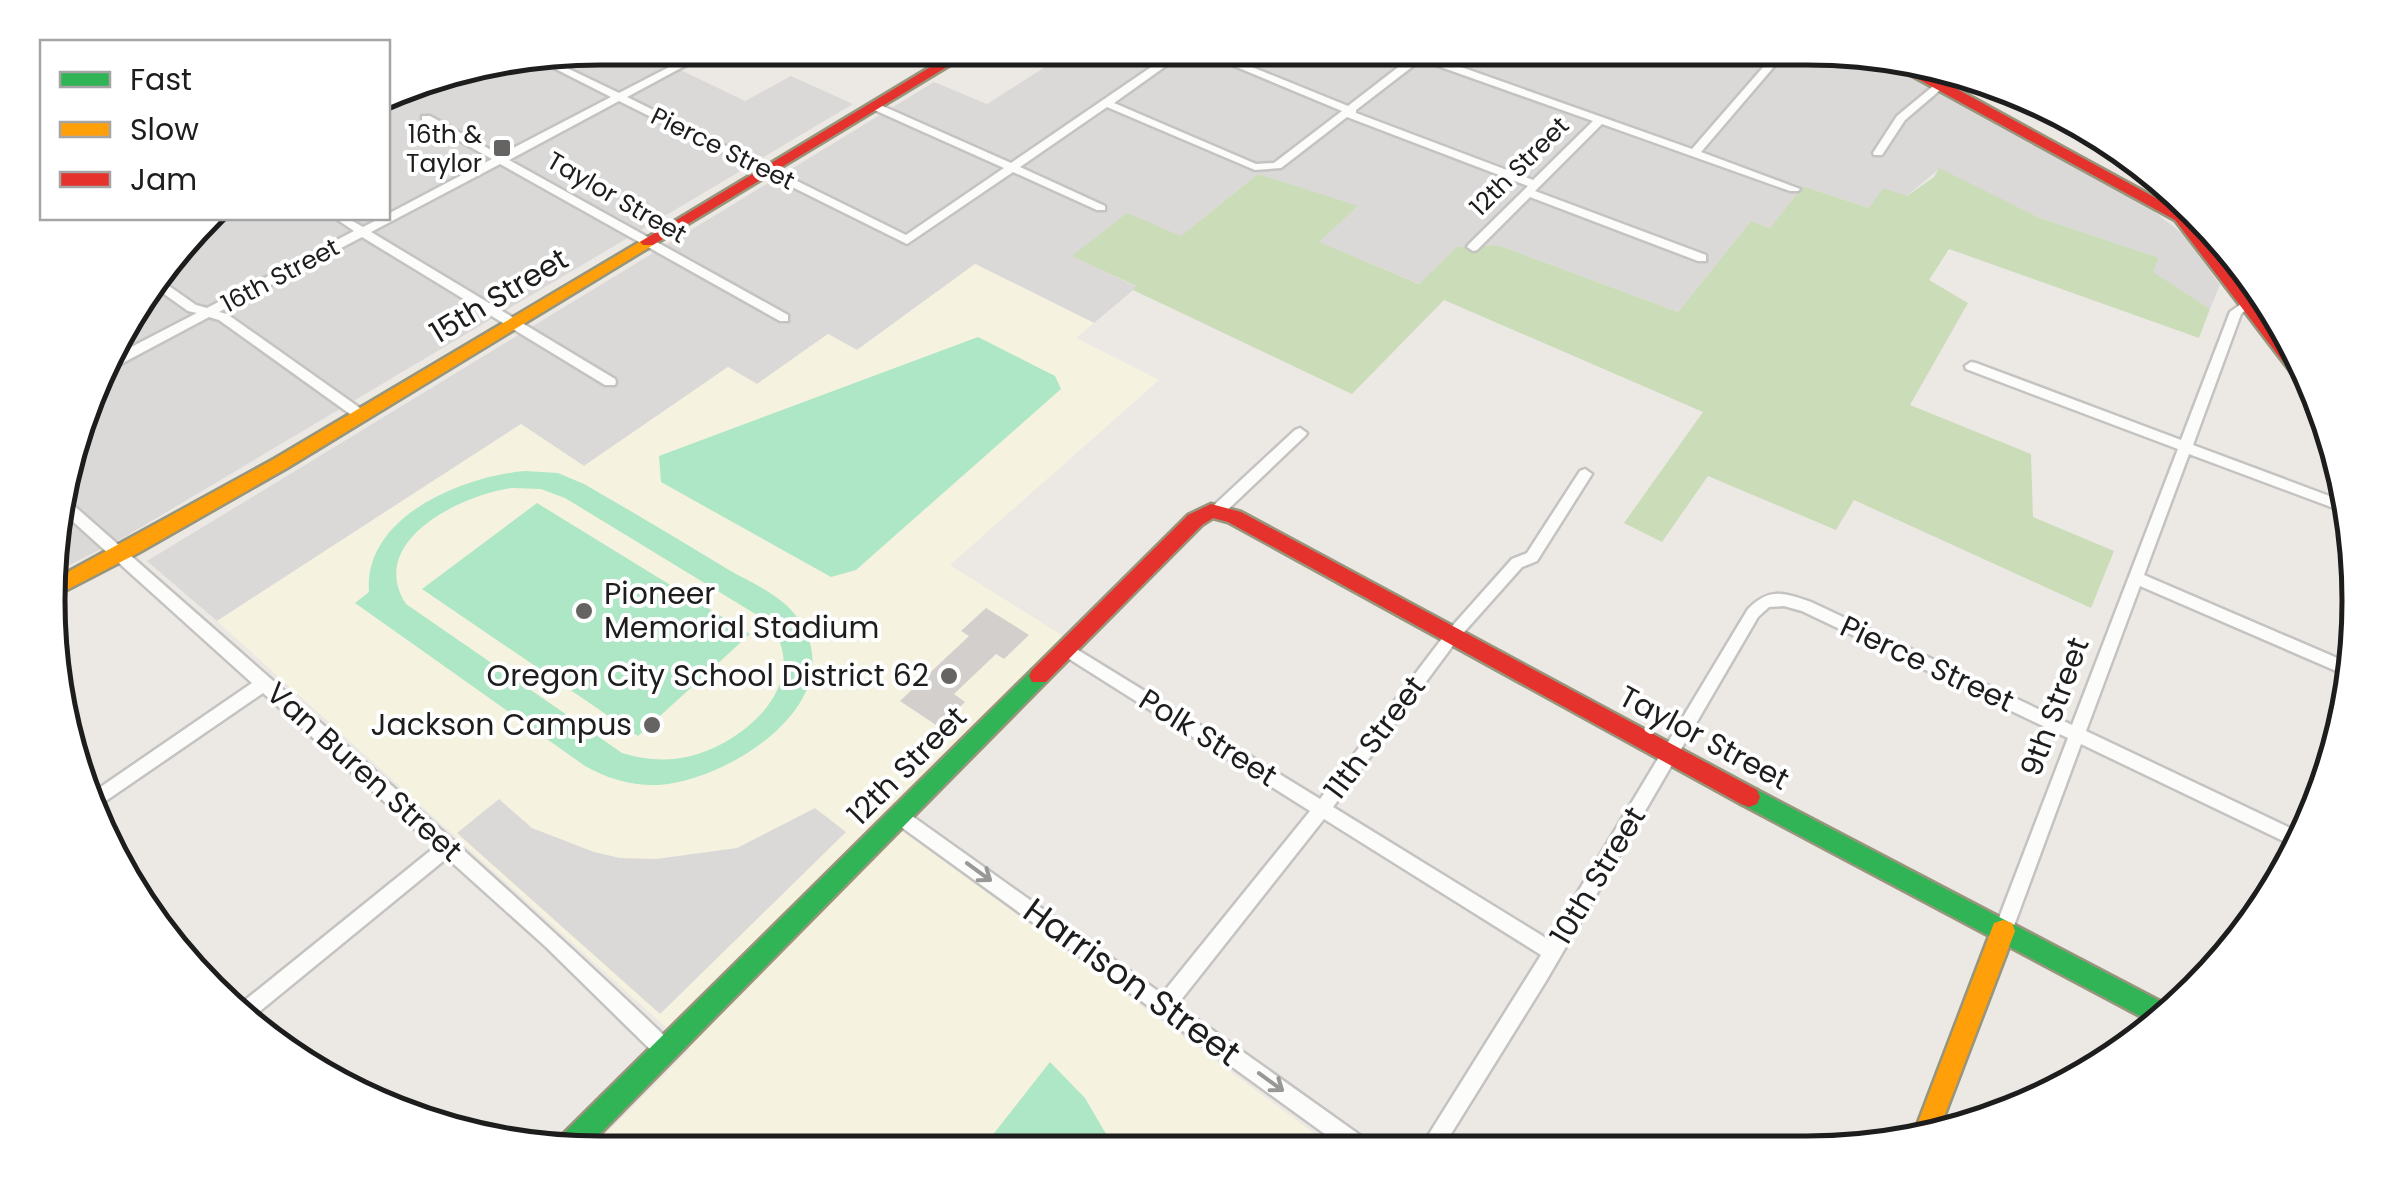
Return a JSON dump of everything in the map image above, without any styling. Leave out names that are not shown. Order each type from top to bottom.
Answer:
[{"type":"street","name":"16th Street","points":[[390,217],[680,65]]},
{"type":"street","name":"15th Street","points":[[65,583],[220,502],[943,65]]},
{"type":"street","points":[[1010,168],[1161,65]]},
{"type":"street","points":[[1237,65],[1702,258]]},
{"type":"street","points":[[1106,103],[1255,167],[1268,168],[1278,166],[1411,65]]},
{"type":"street","points":[[1457,65],[1599,121],[1794,189]]},
{"type":"street","points":[[1694,154],[1770,65]]},
{"type":"street","name":"Pierce Street","points":[[557,67],[907,240],[1010,168]]},
{"type":"street","points":[[1930,79],[2180,217]]},
{"type":"street","points":[[1878,153],[1901,118],[1940,85]]},
{"type":"street","points":[[874,106],[1101,208]]},
{"type":"street","name":"Taylor Street","points":[[426,118],[784,318]]},
{"type":"street","name":"12th Street","points":[[1474,247],[1599,121]]},
{"type":"street","points":[[2181,218],[2234,279]]},
{"type":"street","points":[[343,220],[610,382]]},
{"type":"street","name":"16th Street","points":[[124,357],[385,220]]},
{"type":"street","points":[[166,289],[192,308],[223,318],[362,416]]},
{"type":"street","name":"9th Street","points":[[1930,1121],[2183,446],[2246,295]]},
{"type":"street","points":[[1971,366],[2333,503]]},
{"type":"street","name":"12th Street","points":[[580,1135],[1195,520],[1216,512],[1300,433]]},
{"type":"street","name":"11th Street","points":[[1165,1005],[1322,809],[1452,636],[1516,563],[1532,556],[1586,474]]},
{"type":"street","name":"Taylor Street","points":[[1216,512],[1234,517],[2152,1010]]},
{"type":"street","name":"Van Buren Street","points":[[73,513],[448,847],[665,1050]]},
{"type":"street","points":[[2136,578],[2338,665]]},
{"type":"street","name":"Pierce Street","points":[[1766,601],[1784,600],[1806,606],[2288,835]]},
{"type":"street","name":"10th Street","points":[[1438,1136],[1753,613],[1766,601]]},
{"type":"street","name":"Polk Street","points":[[1068,650],[1552,952]]},
{"type":"street","points":[[102,795],[265,683]]},
{"type":"street","name":"Harrison Street","points":[[900,816],[1345,1136]]},
{"type":"street","points":[[251,1006],[448,847]]},
{"type":"shaded area","points":[[600,65],[670,65],[745,101],[791,76],[853,104],[123,538],[66,567],[75,496],[93,428],[120,364],[155,303],[224,220],[390,220],[390,109],[428,93],[496,75]]},
{"type":"shaded area","points":[[1041,65],[1806,65],[1908,75],[2143,203],[2183,234],[2220,285],[2210,309],[2152,272],[2159,259],[2040,218],[1939,169],[1907,196],[1869,208],[1803,186],[1770,228],[1751,221],[1678,312],[1498,245],[1457,247],[1420,284],[1318,242],[1357,207],[1258,174],[1180,237],[1073,256],[1137,287],[1094,323],[975,264],[857,350],[828,334],[757,384],[728,367],[584,466],[521,424],[217,621],[147,561],[934,82],[987,104],[1045,67]]},
{"type":"shaded area","name":"Jackson Campus","points":[[975,264],[1094,323],[1076,338],[1159,380],[950,565],[1063,636],[882,815],[1318,1136],[604,1136],[690,1049],[217,621],[521,424],[584,466],[728,367],[757,384],[828,334],[857,350]]},
{"type":"shaded area","points":[[499,799],[532,828],[620,858],[656,859],[737,848],[815,808],[846,832],[660,1014],[457,833]]},
{"type":"green space","points":[[1939,168],[2040,218],[2159,258],[2153,272],[2210,309],[2199,338],[1949,249],[1929,280],[1968,303],[1910,405],[2031,454],[2033,517],[2114,551],[2091,608],[1854,500],[1836,530],[1708,476],[1662,542],[1624,523],[1703,412],[1444,300],[1352,394],[1133,290],[1136,286],[1072,256],[1127,213],[1181,236],[1258,174],[1358,206],[1319,242],[1419,284],[1457,247],[1498,245],[1678,312],[1751,221],[1770,228],[1803,186],[1869,208],[1883,188],[1907,196],[1934,177]]},
{"type":"green space","points":[[978,337],[1055,376],[1061,389],[856,570],[831,577],[661,482],[659,456]]},
{"type":"green space","points":[[525,471],[558,473],[584,484],[783,602],[797,617],[811,648],[811,678],[798,706],[777,731],[718,769],[687,780],[658,785],[620,781],[585,766],[355,603],[369,592],[371,565],[382,542],[400,522],[447,491]],"holes":[[[541,489],[565,498],[767,621],[780,643],[784,665],[779,686],[753,722],[712,749],[691,756],[656,759],[622,753],[406,604],[397,581],[399,560],[409,541],[426,524],[447,510],[492,492]]]},
{"type":"green space","points":[[537,503],[750,634],[638,736],[422,589]]},
{"type":"green space","points":[[1050,1062],[1085,1098],[1107,1136],[992,1136]]},
{"type":"building","name":"Oregon City School District 62","points":[[986,608],[1029,635],[1004,659],[996,654],[954,694],[965,702],[939,727],[900,701],[969,636],[961,631]]},
{"type":"traffic: fast","points":[[580,1135],[1039,676]]},
{"type":"traffic: fast","points":[[1749,797],[2152,1010]]},
{"type":"traffic: slow","points":[[66,582],[281,464],[648,242]]},
{"type":"traffic: slow","points":[[1929,1122],[2003,931]]},
{"type":"traffic: jam","points":[[648,242],[943,65]]},
{"type":"traffic: jam","points":[[1929,79],[2180,217]]},
{"type":"traffic: jam","points":[[2181,218],[2271,334]]},
{"type":"traffic: jam","points":[[1039,676],[1195,520],[1211,511],[1234,517],[1749,797]]},
{"type":"place","name":"16th & Taylor","points":[[502,148]]},
{"type":"place","name":"Pioneer Memorial Stadium","points":[[584,611]]},
{"type":"place","name":"Oregon City School District 62","points":[[949,676]]},
{"type":"place","name":"Jackson Campus","points":[[652,725]]}]
